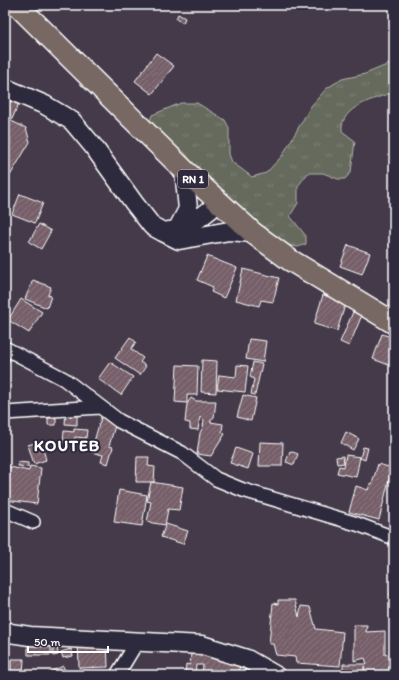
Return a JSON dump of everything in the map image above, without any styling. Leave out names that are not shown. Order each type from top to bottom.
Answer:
[{"type":"main road","name":"RN 1","points":[[17,5],[184,170],[253,233],[290,260],[394,323]]},
{"type":"main road","points":[[5,88],[45,105],[72,121],[93,146],[152,226],[176,234],[229,231],[253,233]]},
{"type":"main road","points":[[176,234],[188,209],[184,170]]},
{"type":"main road","points":[[176,234],[204,230],[222,205]]},
{"type":"main road","points":[[5,630],[10,633],[30,636],[202,646],[247,659],[275,675]]},
{"type":"street","points":[[5,348],[64,379],[119,421],[182,453],[216,479],[243,490],[357,524],[394,538]]},
{"type":"street","points":[[5,413],[100,407]]},
{"type":"street","points":[[5,510],[33,522]]},
{"type":"street","points":[[117,675],[137,642]]},
{"type":"green space","points":[[394,62],[394,92],[360,105],[347,115],[343,122],[342,131],[355,141],[351,172],[345,179],[338,179],[323,173],[308,173],[298,186],[298,203],[290,216],[306,236],[306,244],[298,247],[282,245],[204,177],[184,152],[158,136],[149,123],[152,115],[181,103],[197,103],[225,120],[229,128],[229,154],[232,162],[252,177],[266,173],[282,156],[311,106],[327,88],[342,79],[365,74]]},
{"type":"building","points":[[178,14],[185,18],[183,23],[176,19]]},
{"type":"building","points":[[156,53],[174,66],[152,94],[135,81]]},
{"type":"building","points":[[5,97],[19,103],[12,119],[5,116]]},
{"type":"building","points":[[5,118],[26,128],[30,142],[5,184],[5,152],[10,143],[10,139],[5,137]]},
{"type":"building","points":[[20,194],[43,203],[35,223],[12,214]]},
{"type":"building","points":[[39,224],[51,231],[41,249],[29,242]]},
{"type":"building","points":[[348,245],[370,253],[362,274],[340,266]]},
{"type":"building","points":[[207,256],[237,268],[224,298],[211,292],[213,287],[197,280]]},
{"type":"building","points":[[243,269],[279,278],[273,302],[261,300],[259,306],[236,300]]},
{"type":"building","points":[[33,280],[51,287],[48,295],[51,296],[47,308],[25,299]]},
{"type":"building","points":[[323,295],[346,302],[337,331],[314,324]]},
{"type":"building","points":[[21,299],[42,312],[29,333],[8,320]]},
{"type":"building","points":[[353,312],[362,315],[349,346],[340,342]]},
{"type":"building","points":[[382,334],[394,338],[394,347],[391,357],[394,358],[394,367],[373,359]]},
{"type":"building","points":[[130,337],[136,342],[131,349],[143,358],[140,362],[146,366],[140,375],[115,358]]},
{"type":"building","points":[[249,339],[266,341],[263,362],[246,359]]},
{"type":"building","points":[[5,354],[11,358],[5,368]]},
{"type":"building","points":[[202,360],[217,361],[216,393],[201,392]]},
{"type":"building","points":[[110,362],[133,377],[121,395],[98,379]]},
{"type":"building","points":[[253,362],[262,364],[255,395],[251,394],[254,379],[250,377]]},
{"type":"building","points":[[177,365],[198,366],[197,395],[187,395],[187,403],[175,402]]},
{"type":"building","points":[[237,365],[248,366],[245,392],[217,389],[219,375],[236,377]]},
{"type":"building","points":[[243,395],[256,398],[251,421],[237,417]]},
{"type":"building","points":[[191,398],[196,401],[216,401],[214,417],[210,422],[223,424],[222,432],[225,434],[211,456],[197,454],[200,433],[204,420],[200,417],[198,430],[190,429],[190,423],[185,422],[187,404]]},
{"type":"building","points":[[66,410],[77,410],[77,425],[65,424]]},
{"type":"building","points":[[102,414],[117,419],[109,446],[113,447],[108,464],[101,462],[103,455],[91,452]]},
{"type":"building","points":[[48,418],[56,418],[56,425],[48,425]]},
{"type":"building","points":[[74,429],[87,430],[86,438],[75,437],[74,443],[63,442],[64,431],[74,432]]},
{"type":"building","points":[[346,432],[359,439],[353,450],[341,443]]},
{"type":"building","points":[[41,441],[46,460],[34,464],[28,445]]},
{"type":"building","points":[[260,442],[283,443],[282,466],[259,466]]},
{"type":"building","points":[[363,447],[368,448],[365,460],[360,458]]},
{"type":"building","points":[[236,448],[253,454],[248,469],[230,463]]},
{"type":"building","points":[[290,451],[298,454],[294,465],[286,462]]},
{"type":"building","points":[[346,455],[360,457],[356,477],[337,473],[339,466],[344,467]]},
{"type":"building","points":[[343,456],[344,463],[337,464],[336,457]]},
{"type":"building","points":[[137,457],[149,457],[148,466],[155,467],[154,482],[136,482]]},
{"type":"building","points":[[19,462],[28,463],[28,467],[18,466]]},
{"type":"building","points":[[378,464],[392,468],[379,520],[349,512],[356,486],[368,490],[370,484],[372,484]]},
{"type":"building","points":[[5,466],[29,471],[30,466],[41,468],[37,504],[5,500]]},
{"type":"building","points":[[151,482],[183,487],[179,510],[168,509],[165,525],[147,522],[151,502],[147,501]]},
{"type":"building","points":[[119,490],[147,495],[142,526],[114,522]]},
{"type":"building","points":[[166,524],[188,531],[183,544],[161,537]]},
{"type":"building","points":[[394,577],[394,596],[390,595]]},
{"type":"building","points":[[278,600],[295,600],[299,617],[301,606],[310,607],[316,629],[343,632],[340,666],[296,663],[295,657],[276,655],[273,644],[269,644],[273,603],[278,604]]},
{"type":"building","points":[[354,625],[367,625],[366,632],[385,631],[385,655],[394,653],[394,675],[367,675],[364,666],[364,675],[343,675],[343,664],[367,664],[365,658],[354,661]]},
{"type":"building","points":[[51,639],[51,655],[28,655],[28,640]]},
{"type":"building","points":[[107,639],[108,667],[79,668],[78,640]]},
{"type":"building","points":[[192,641],[207,645],[241,647],[239,675],[202,675],[203,665],[196,665],[195,675],[185,675],[186,664],[190,665]]},
{"type":"building","points":[[57,644],[58,655],[53,656],[53,645]]},
{"type":"building","points":[[71,649],[73,656],[63,658],[61,652]]},
{"type":"building","points":[[11,659],[24,659],[23,674],[11,674]]},
{"type":"building","points":[[63,666],[67,675],[46,674]]},
{"type":"district","name":"KOUTEB","points":[[67,445]]}]
